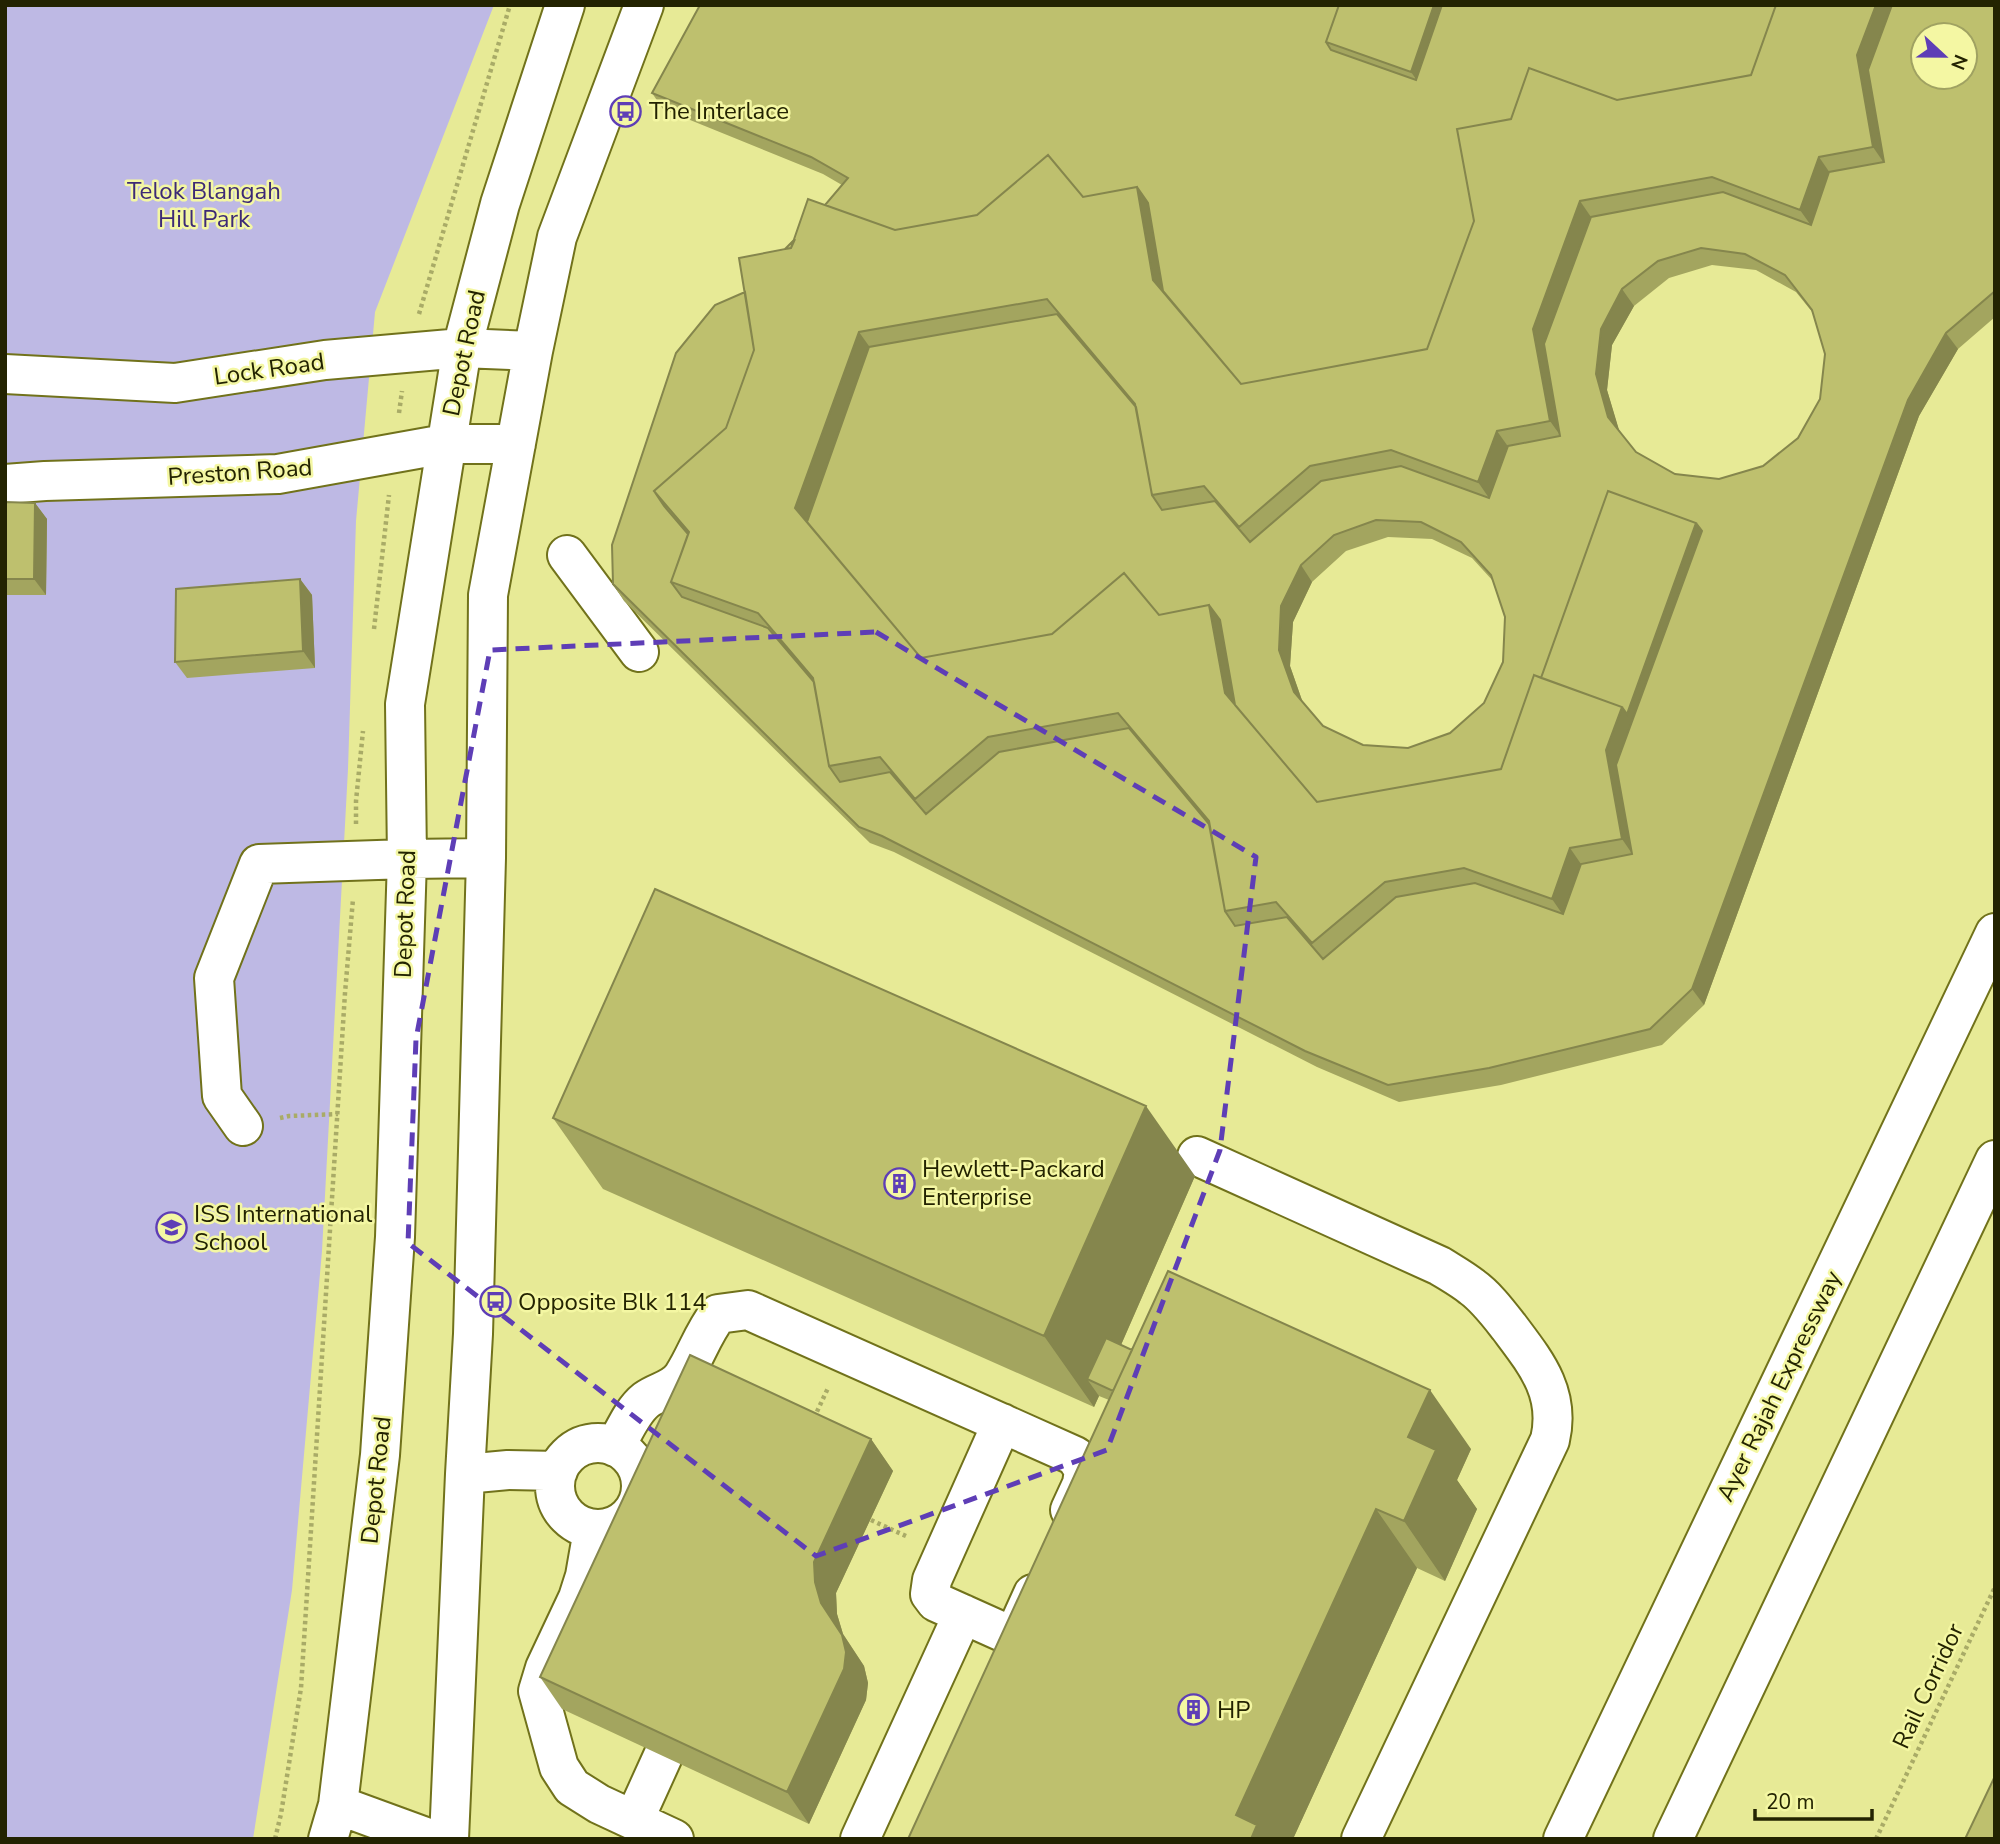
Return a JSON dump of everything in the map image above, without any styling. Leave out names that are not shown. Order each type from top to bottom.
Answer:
[{"type":"main road","name":"Depot Road","points":[[333,1822],[380,1455],[396,1237],[407,859],[405,704],[461,348],[500,204],[565,5]]},
{"type":"main road","points":[[449,1839],[473,1334],[486,858],[488,595],[557,237],[644,5]]},
{"type":"main road","name":"Lock Road","points":[[5,374],[176,383],[325,360],[461,348],[533,351]]},
{"type":"main road","name":"Preston Road","points":[[5,484],[278,474],[445,444],[516,444]]},
{"type":"main road","points":[[567,555],[639,652]]},
{"type":"main road","points":[[243,1126],[222,1096],[214,978],[259,864],[486,858]]},
{"type":"main road","name":"Ayer Rajah Expressway","points":[[1563,1839],[1995,933]]},
{"type":"main road","points":[[1197,1156],[1440,1266],[1474,1288],[1498,1313],[1542,1373],[1550,1399],[1554,1422],[1550,1440],[1361,1839]]},
{"type":"main road","points":[[1673,1839],[1995,1160]]},
{"type":"main road","points":[[615,1447],[638,1408],[647,1399],[674,1386],[682,1378],[707,1327],[719,1314],[748,1310],[843,1352],[1002,1423],[1075,1456],[1084,1470],[1082,1484],[1018,1627],[1005,1633],[936,1602],[930,1594],[932,1580],[1002,1423]]},
{"type":"main road","points":[[599,1443],[615,1447],[631,1459],[640,1477],[639,1497],[630,1515],[614,1527],[593,1530],[575,1523],[561,1509],[555,1490],[558,1471],[567,1456],[582,1446],[599,1443]]},
{"type":"main road","points":[[465,1474],[508,1470],[558,1471]]},
{"type":"main road","points":[[593,1530],[582,1587],[545,1668],[538,1691],[559,1767],[572,1787],[599,1804],[674,1839]]},
{"type":"main road","points":[[860,1839],[963,1614]]},
{"type":"main road","points":[[634,1820],[663,1756]]},
{"type":"main road","points":[[333,1822],[431,1839]]},
{"type":"path","points":[[289,1116],[338,1114]]},
{"type":"path","points":[[813,1420],[843,1352]]},
{"type":"path","name":"Rail Corridor","points":[[1876,1839],[1995,1587]]},
{"type":"highlighted area","points":[[876,632],[1256,857],[1220,1150],[1107,1450],[816,1556],[408,1243],[416,1039],[490,650]]},
{"type":"green space","name":"Telok Blangah Hill Park","points":[[5,5],[494,5],[375,312],[356,521],[348,769],[322,1251],[292,1590],[253,1839],[5,1839]]},
{"type":"building","points":[[700,5],[1339,5],[1326,42],[1331,50],[1416,80],[1442,5],[1776,5],[1751,75],[1617,100],[1529,68],[1511,119],[1457,129],[1474,221],[1427,349],[1241,384],[1163,291],[1148,203],[1137,187],[1083,197],[1048,155],[977,215],[895,230],[825,205],[848,178],[811,157],[652,93]]},
{"type":"building","points":[[1339,5],[1434,5],[1411,72],[1326,42]]},
{"type":"building","points":[[1776,5],[1876,5],[1857,55],[1873,147],[1819,157],[1800,210],[1712,177],[1580,201],[1533,329],[1550,421],[1497,431],[1478,482],[1391,450],[1310,466],[1239,527],[1204,486],[1152,495],[1135,404],[1047,299],[859,332],[795,508],[921,658],[1052,634],[1124,573],[1159,615],[1209,605],[1225,693],[1317,802],[1501,769],[1534,675],[1622,707],[1606,750],[1622,839],[1570,848],[1552,899],[1464,868],[1385,882],[1312,943],[1276,902],[1225,911],[1209,821],[1118,713],[988,737],[915,799],[880,757],[829,766],[813,678],[758,613],[671,582],[689,532],[654,491],[726,428],[754,350],[739,258],[791,248],[808,199],[895,230],[977,215],[1048,155],[1083,197],[1137,187],[1153,280],[1241,384],[1427,349],[1474,221],[1457,129],[1511,119],[1529,68],[1617,100],[1751,75]]},
{"type":"building","points":[[1892,5],[1995,5],[1995,291],[1946,333],[1908,400],[1692,989],[1650,1029],[1489,1068],[1388,1085],[1305,1051],[882,836],[859,827],[613,584],[612,545],[676,353],[715,305],[745,292],[754,350],[726,428],[654,491],[688,534],[671,582],[682,597],[768,628],[814,682],[829,766],[840,782],[890,772],[926,814],[999,752],[1129,728],[1209,824],[1225,911],[1235,926],[1287,917],[1323,959],[1396,897],[1475,883],[1563,914],[1581,864],[1632,854],[1616,765],[1702,531],[1696,523],[1608,491],[1541,678],[1534,675],[1501,769],[1317,802],[1235,705],[1220,620],[1209,605],[1159,615],[1124,573],[1052,634],[921,658],[807,522],[869,347],[1057,314],[1136,407],[1152,495],[1162,510],[1215,501],[1250,542],[1321,481],[1401,466],[1489,498],[1508,446],[1560,436],[1544,344],[1591,217],[1723,192],[1811,225],[1829,172],[1884,162],[1868,70]],"holes":[[[1701,248],[1745,254],[1785,275],[1812,310],[1825,354],[1820,399],[1798,438],[1763,466],[1719,479],[1675,474],[1636,452],[1608,417],[1596,374],[1601,329],[1622,289],[1658,261]],[[1376,520],[1421,522],[1461,542],[1491,575],[1505,617],[1503,662],[1484,703],[1450,733],[1408,748],[1363,745],[1323,726],[1294,692],[1279,650],[1281,606],[1301,565],[1334,535]]]},
{"type":"building","points":[[1608,491],[1696,523],[1627,714],[1622,707],[1541,678]]},
{"type":"building","points":[[5,502],[35,503],[34,579],[5,579]]},
{"type":"building","points":[[300,579],[303,651],[175,662],[176,589]]},
{"type":"building","name":"Hewlett-Packard Enterprise","points":[[655,889],[1146,1106],[1044,1336],[553,1118]]},
{"type":"building","name":"HP","points":[[1168,1271],[1430,1390],[1408,1437],[1436,1450],[1404,1521],[1376,1509],[1236,1815],[1257,1825],[1251,1839],[908,1839]]},
{"type":"building","points":[[1106,1338],[1132,1350],[1113,1391],[1087,1379]]},
{"type":"building","points":[[690,1355],[871,1439],[814,1562],[815,1582],[821,1603],[842,1635],[846,1652],[844,1669],[787,1792],[540,1677]]},
{"type":"building","points":[[1995,1776],[1995,1839],[1965,1839]]},
{"type":"place","name":"The Interlace","points":[[626,111]]},
{"type":"place","name":"Hewlett-Packard Enterprise","points":[[899,1183]]},
{"type":"place","name":"ISS International School","points":[[171,1228]]},
{"type":"place","name":"Opposite Blk 114","points":[[495,1302]]},
{"type":"place","name":"HP","points":[[1194,1710]]}]
